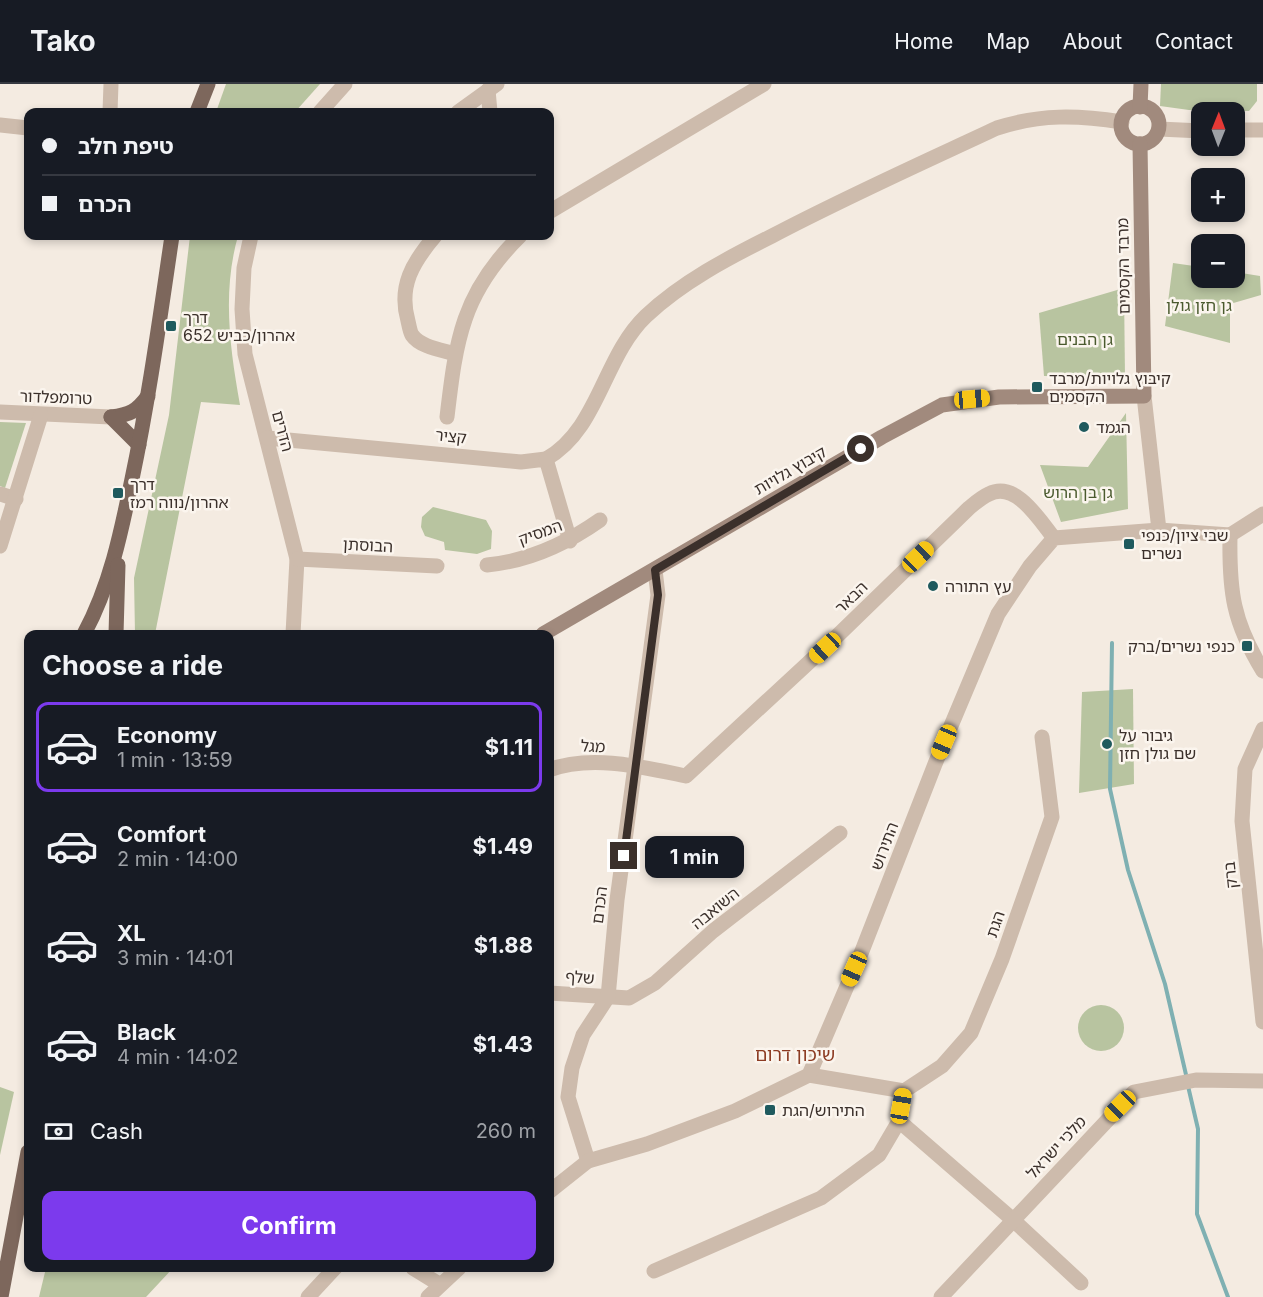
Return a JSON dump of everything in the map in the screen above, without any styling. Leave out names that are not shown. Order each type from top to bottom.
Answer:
[{"type":"main road","points":[[198,108],[208,84]]},
{"type":"main road","points":[[86,630],[98,608],[119,544],[148,396],[171,240]]},
{"type":"main road","points":[[111,417],[125,416],[138,410],[148,396]]},
{"type":"main road","points":[[111,417],[139,445]]},
{"type":"main road","points":[[116,630],[119,544]]},
{"type":"main road","points":[[1,1297],[24,1173]]},
{"type":"street","points":[[105,108],[111,84]]},
{"type":"street","points":[[324,108],[345,84]]},
{"type":"street","points":[[554,209],[764,84]]},
{"type":"street","points":[[1140,106],[1141,84]]},
{"type":"street","points":[[463,108],[492,87]]},
{"type":"street","points":[[490,108],[492,87]]},
{"type":"street","points":[[1140,106],[1152,111],[1156,116],[1159,129],[1150,141],[1140,144],[1134,143],[1124,135],[1122,122],[1130,110],[1140,106]]},
{"type":"street","points":[[570,541],[546,459],[573,439],[613,363],[644,318],[668,297],[708,271],[811,215],[998,128],[1050,115],[1078,115],[1122,122]]},
{"type":"street","points":[[0,125],[24,128]]},
{"type":"street","points":[[1159,129],[1191,130]]},
{"type":"street","points":[[1245,130],[1263,130]]},
{"type":"street","name":"מרבד הקסמים","points":[[1140,144],[1144,396],[1159,530]]},
{"type":"street","name":"הדרים","points":[[250,240],[244,268],[242,309],[245,354],[297,559],[293,630]]},
{"type":"street","points":[[432,240],[411,268],[405,287],[405,311],[412,335],[426,345],[455,354]]},
{"type":"street","points":[[447,417],[455,354],[468,305],[500,255],[516,240]]},
{"type":"street","name":"קיבוץ גלויות","points":[[550,630],[882,437],[942,405],[999,397],[1144,396]]},
{"type":"street","name":"טרומפלדור","points":[[0,412],[111,417]]},
{"type":"street","points":[[0,546],[41,415]]},
{"type":"street","name":"קציר","points":[[267,438],[521,462],[546,459]]},
{"type":"street","name":"הבאר","points":[[637,766],[686,776],[833,640],[969,508],[990,492],[1007,492],[1022,500],[1054,538]]},
{"type":"street","points":[[0,494],[16,499]]},
{"type":"street","points":[[1054,538],[1159,530],[1230,535],[1263,514]]},
{"type":"street","name":"המסיק","points":[[487,566],[535,554],[570,541],[600,520]]},
{"type":"street","points":[[1230,535],[1229,569],[1237,622],[1263,671]]},
{"type":"street","name":"התירוש","points":[[809,1075],[862,951],[934,764],[998,614],[1030,566],[1054,538]]},
{"type":"street","name":"הבוסתן","points":[[297,559],[437,566]]},
{"type":"street","name":"הכרם","points":[[588,1161],[568,1097],[572,1068],[583,1035],[608,997],[617,900],[637,766],[658,595],[655,570]]},
{"type":"street","name":"ברק","points":[[1263,729],[1245,769],[1242,821],[1263,1022]]},
{"type":"street","name":"הגת","points":[[904,1091],[942,1066],[970,1033],[1002,958],[1052,817],[1042,737]]},
{"type":"street","name":"מגל","points":[[554,768],[569,762],[637,766]]},
{"type":"street","name":"השואבה","points":[[608,997],[629,998],[655,983],[713,931],[840,833]]},
{"type":"street","name":"שלף","points":[[554,993],[608,997]]},
{"type":"street","points":[[554,1188],[588,1161],[647,1144],[735,1111],[809,1075],[904,1091],[899,1121],[879,1155],[821,1198],[654,1271]]},
{"type":"street","name":"מלכי ישראל","points":[[940,1297],[1134,1092],[1196,1080],[1263,1082]]},
{"type":"street","points":[[899,1121],[1082,1283]]},
{"type":"street","points":[[308,1297],[331,1272]]},
{"type":"street","points":[[420,1272],[439,1284]]},
{"type":"street","points":[[428,1297],[454,1272]]},
{"type":"green space","points":[[226,84],[320,84],[299,108],[217,108]]},
{"type":"green space","points":[[1161,84],[1257,84],[1257,101],[1249,111],[1245,111],[1245,102],[1191,102],[1191,110],[1160,106]]},
{"type":"green space","points":[[190,240],[237,240],[230,278],[229,321],[240,405],[201,402],[156,630],[135,630],[134,578],[169,415]]},
{"type":"green space","name":"גן חזן גולן","points":[[1173,263],[1191,266],[1191,288],[1245,288],[1245,274],[1260,276],[1261,295],[1230,304],[1230,343],[1165,326]]},
{"type":"green space","name":"גן הבנים","points":[[1124,288],[1125,378],[1044,376],[1039,313]]},
{"type":"green space","name":"גן בן הרוש","points":[[1126,413],[1128,509],[1061,522],[1040,465],[1088,467]]},
{"type":"green space","points":[[0,422],[26,423],[5,488],[0,486]]},
{"type":"green space","points":[[433,507],[486,520],[492,531],[491,549],[477,554],[445,550],[444,542],[425,536],[421,527],[422,517]]},
{"type":"green space","name":"גיבור על שם גולן חזן","points":[[1133,689],[1134,784],[1079,793],[1082,692]]},
{"type":"green space","points":[[1101,1005],[1110,1006],[1118,1011],[1123,1019],[1123,1037],[1118,1045],[1110,1050],[1101,1051],[1092,1050],[1084,1045],[1079,1037],[1078,1028],[1079,1019],[1084,1011],[1092,1006]]},
{"type":"green space","points":[[0,1087],[14,1092],[0,1155]]},
{"type":"green space","points":[[45,1272],[169,1272],[146,1297],[39,1297]]},
{"type":"waterway","points":[[1112,643],[1110,789],[1128,870],[1165,984],[1187,1079]]},
{"type":"waterway","points":[[1188,1086],[1198,1129],[1197,1214],[1228,1297]]},
{"type":"place","name":"דרך אהרון/כביש 652","points":[[171,326]]},
{"type":"place","name":"קיבוץ גלויות/מרבד הקסמים","points":[[1037,387]]},
{"type":"place","name":"הגמד","points":[[1084,427]]},
{"type":"place","name":"דרך אהרון/נווה רמז","points":[[118,493]]},
{"type":"place","name":"שבי ציון/כנפי נשרים","points":[[1129,544]]},
{"type":"place","name":"עץ התורה","points":[[933,586]]},
{"type":"place","name":"כנפי נשרים/ברק","points":[[1247,646]]},
{"type":"place","name":"גיבור על שם גולן חזן","points":[[1107,744]]},
{"type":"place","name":"התירוש/הגת","points":[[770,1110]]},
{"type":"district","name":"שיכון דרום","points":[[795,1055]]},
{"type":"route","points":[[624,856],[658,595],[655,570],[861,449]]}]
